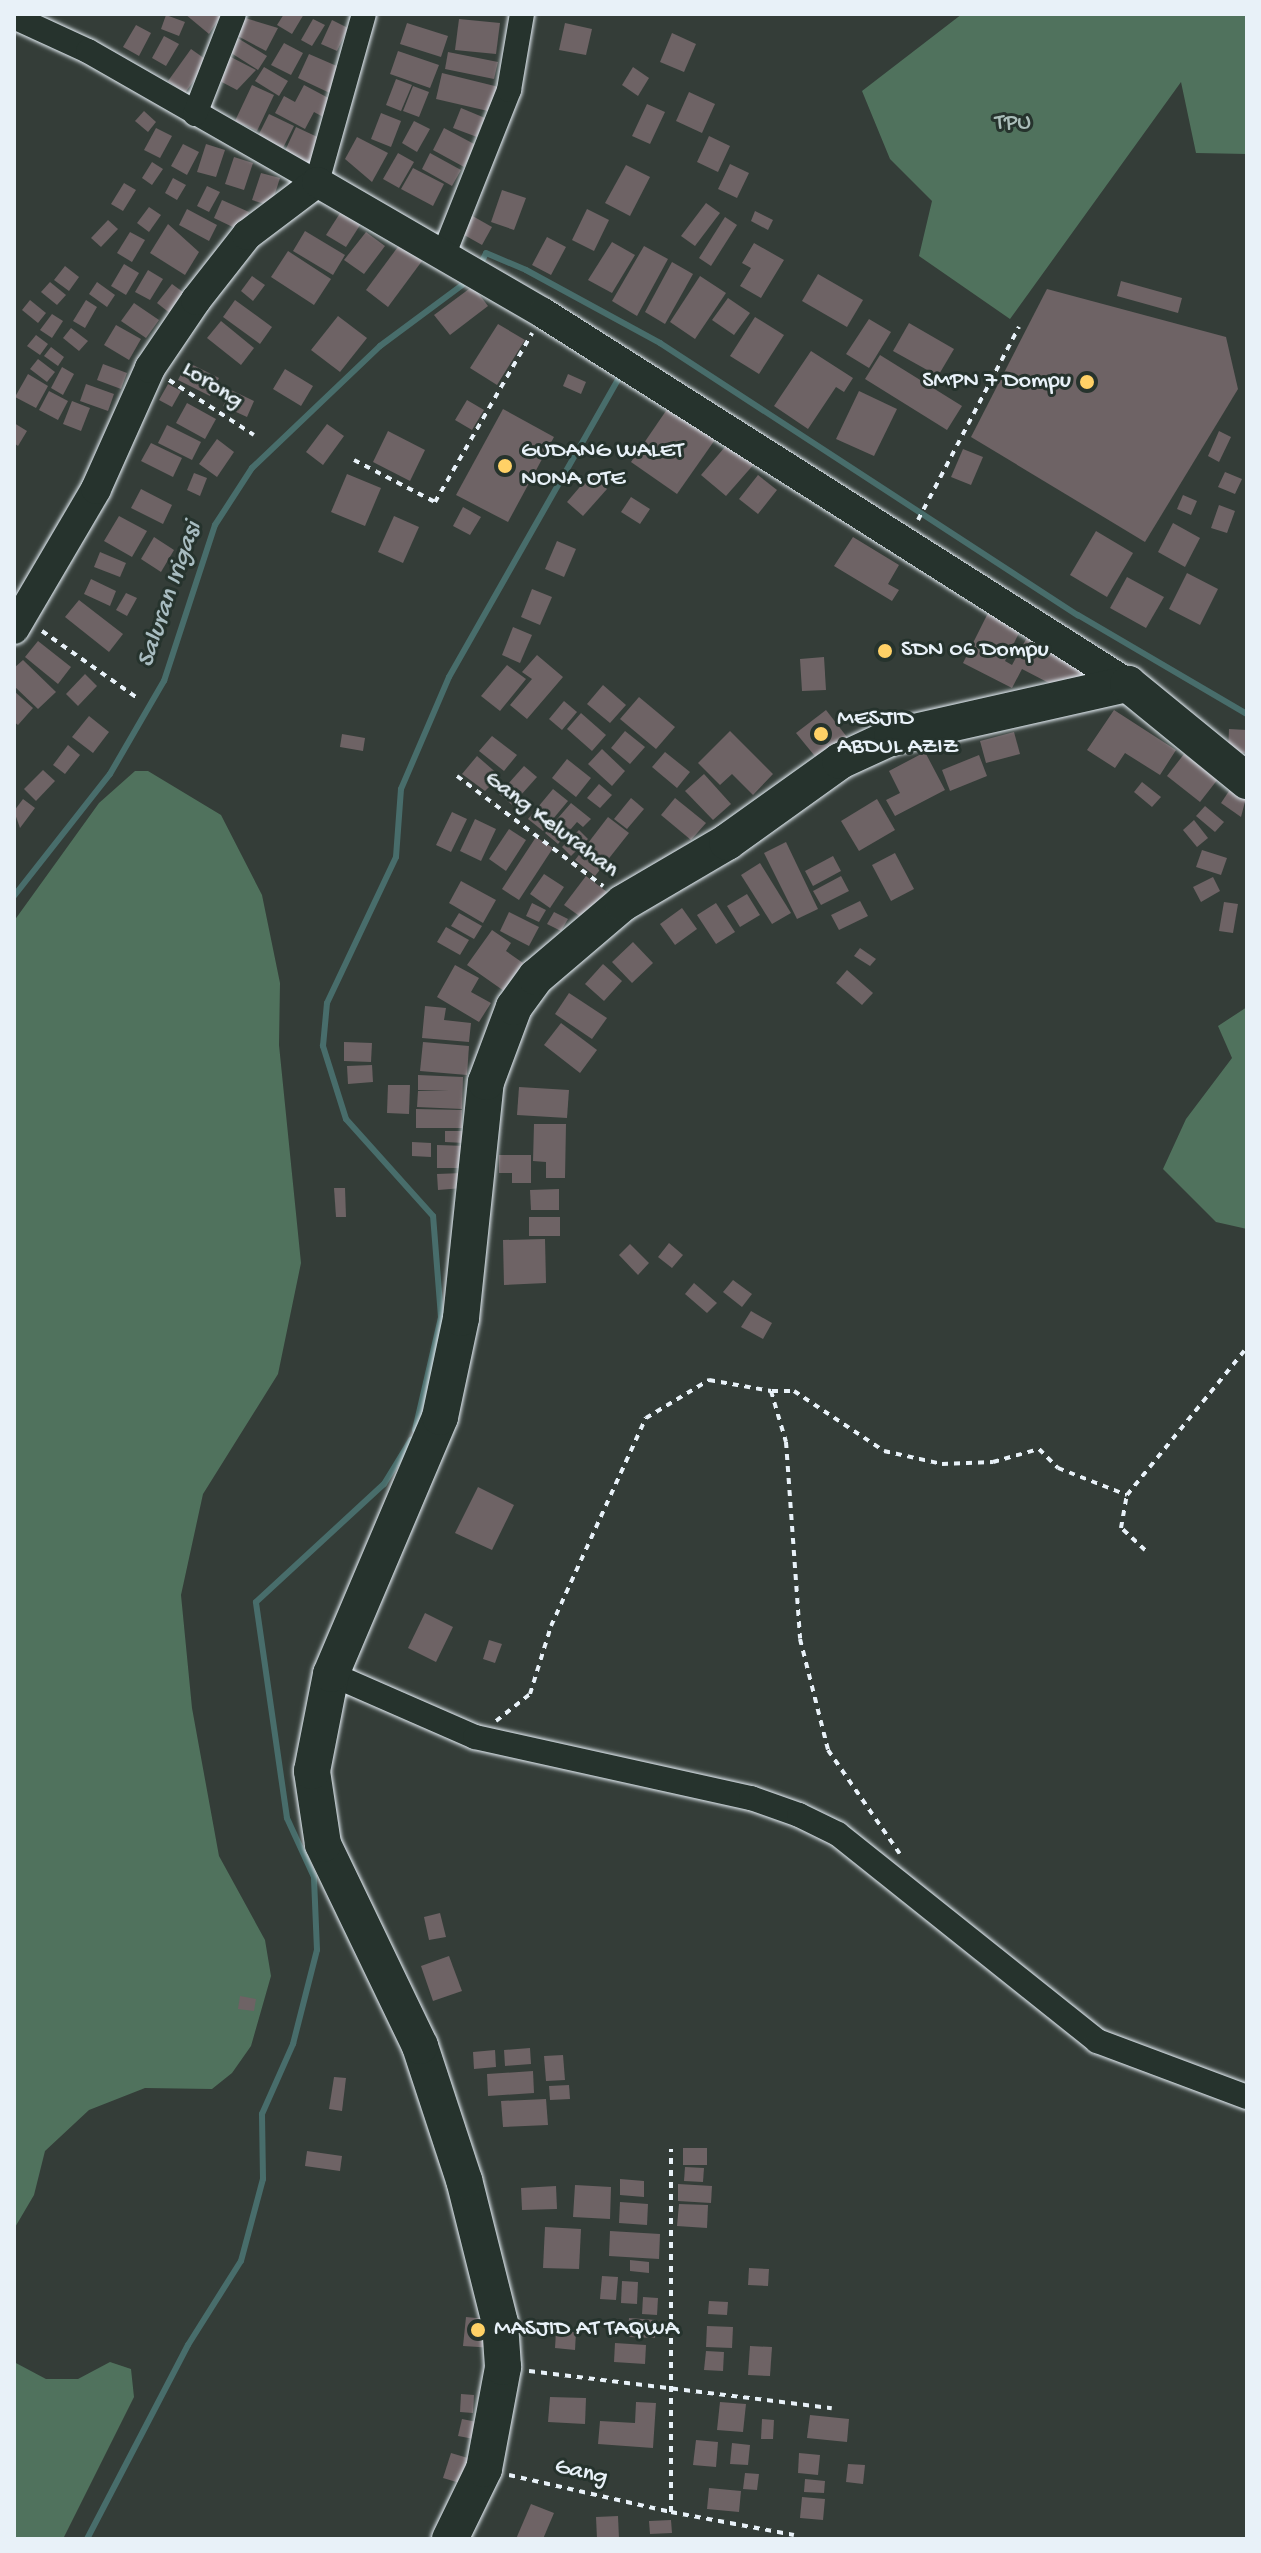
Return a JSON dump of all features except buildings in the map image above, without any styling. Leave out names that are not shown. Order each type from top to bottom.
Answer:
[{"type":"main road","points":[[450,2539],[484,2469],[503,2367],[500,2323],[464,2180],[420,2046],[323,1844],[312,1771],[331,1674],[440,1417],[461,1318],[486,1082],[498,1045],[536,977],[623,903],[727,842],[865,747],[1128,684],[1247,781]]},
{"type":"street","points":[[195,114],[234,14]]},
{"type":"street","points":[[19,624],[96,489],[150,368],[247,235],[317,182],[364,14]]},
{"type":"street","points":[[443,256],[489,153],[516,63],[522,14]]},
{"type":"street","points":[[14,17],[88,51],[543,313],[907,540],[1128,684]]},
{"type":"street","points":[[331,1674],[475,1737],[751,1798],[799,1815],[838,1834],[1097,2041],[1247,2097]]},
{"type":"path","points":[[354,460],[435,502],[543,313]]},
{"type":"path","points":[[907,540],[1019,327]]},
{"type":"path","name":"Lorong","points":[[150,368],[254,435]]},
{"type":"path","points":[[19,624],[136,697]]},
{"type":"path","name":"Gang Kelurahan","points":[[457,776],[623,903]]},
{"type":"path","points":[[1145,1550],[1121,1528],[1127,1495],[1244,1351]]},
{"type":"path","points":[[475,1737],[530,1694],[551,1626],[646,1418],[709,1380],[771,1391],[794,1391],[884,1451],[942,1464],[993,1462],[1039,1449],[1058,1468],[1127,1495]]},
{"type":"path","points":[[771,1391],[786,1442],[800,1639],[828,1750],[909,1866]]},
{"type":"path","points":[[671,2149],[675,2392],[671,2512]]},
{"type":"path","points":[[503,2367],[675,2392],[832,2408]]},
{"type":"path","name":"Gang","points":[[484,2469],[671,2512],[794,2535]]},
{"type":"green space","name":"TPU","points":[[962,14],[1247,14],[1247,154],[1196,153],[1181,82],[1010,319],[919,256],[932,201],[890,159],[862,91]]},
{"type":"green space","points":[[135,771],[148,771],[221,815],[262,895],[280,983],[279,1045],[301,1263],[278,1374],[203,1494],[181,1595],[192,1708],[219,1856],[265,1940],[271,1976],[251,2046],[232,2073],[212,2089],[145,2088],[89,2110],[45,2151],[34,2195],[14,2229],[14,921],[99,803]]},
{"type":"green space","points":[[1247,1007],[1247,1229],[1216,1222],[1163,1169],[1186,1119],[1232,1058],[1218,1026]]},
{"type":"green space","points":[[14,2362],[46,2379],[78,2379],[110,2362],[131,2369],[134,2397],[63,2539],[14,2539]]},
{"type":"waterway","points":[[480,265],[486,253],[526,270],[660,343],[1078,615],[1247,714]]},
{"type":"waterway","name":"Saluran Irigasi","points":[[14,896],[110,774],[164,681],[215,525],[252,468],[380,346],[469,280]]},
{"type":"waterway","points":[[415,1430],[441,1317],[433,1216],[346,1119],[323,1046],[327,1003],[396,857],[401,789],[449,677],[622,373]]},
{"type":"waterway","points":[[87,2539],[188,2345],[241,2261],[263,2179],[262,2114],[293,2044],[317,1950],[314,1877],[287,1818],[256,1602],[384,1484],[411,1440]]},
{"type":"place","name":"SMPN 7 Dompu","points":[[1087,382]]},
{"type":"place","name":"GUDANG WALET NONA OTE","points":[[505,466]]},
{"type":"place","name":"SDN 06 Dompu","points":[[885,651]]},
{"type":"place","name":"MESJID ABDUL AZIZ","points":[[821,734]]},
{"type":"place","name":"MASJID AT TAQWA","points":[[478,2330]]}]
